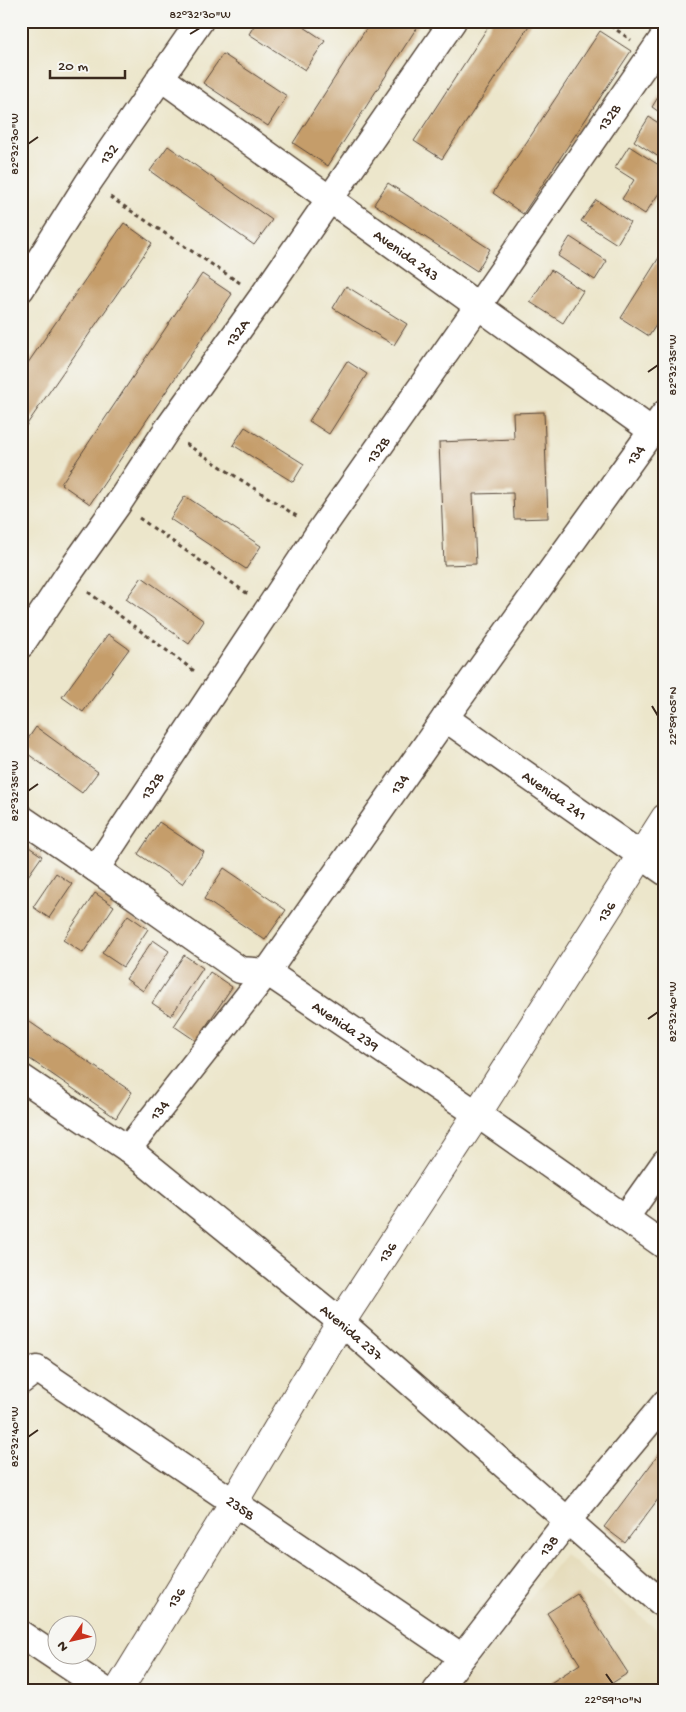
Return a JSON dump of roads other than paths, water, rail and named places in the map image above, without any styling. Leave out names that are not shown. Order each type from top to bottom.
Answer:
[{"type":"street","name":"132","points":[[21,289],[88,183],[200,21]]},
{"type":"street","name":"132A","points":[[21,644],[166,431],[262,297],[453,21]]},
{"type":"street","name":"132B","points":[[96,869],[320,531],[658,45]]},
{"type":"street","name":"Avenida 243","points":[[160,77],[478,306],[658,422]]},
{"type":"street","name":"134","points":[[128,1149],[267,972],[445,718],[658,422]]},
{"type":"street","name":"Avenida 241","points":[[445,718],[665,872]]},
{"type":"street","name":"Avenida 239","points":[[21,818],[240,970],[267,972],[477,1114],[665,1246]]},
{"type":"street","name":"136","points":[[118,1691],[342,1322],[665,818]]},
{"type":"street","name":"Avenida 237","points":[[21,1077],[128,1149],[342,1322],[665,1606]]},
{"type":"street","points":[[626,1217],[665,1162]]},
{"type":"street","name":"235B","points":[[21,1381],[37,1368],[462,1657]]},
{"type":"street","name":"138","points":[[436,1691],[568,1520],[665,1403]]},
{"type":"street","points":[[21,1634],[106,1691]]}]
